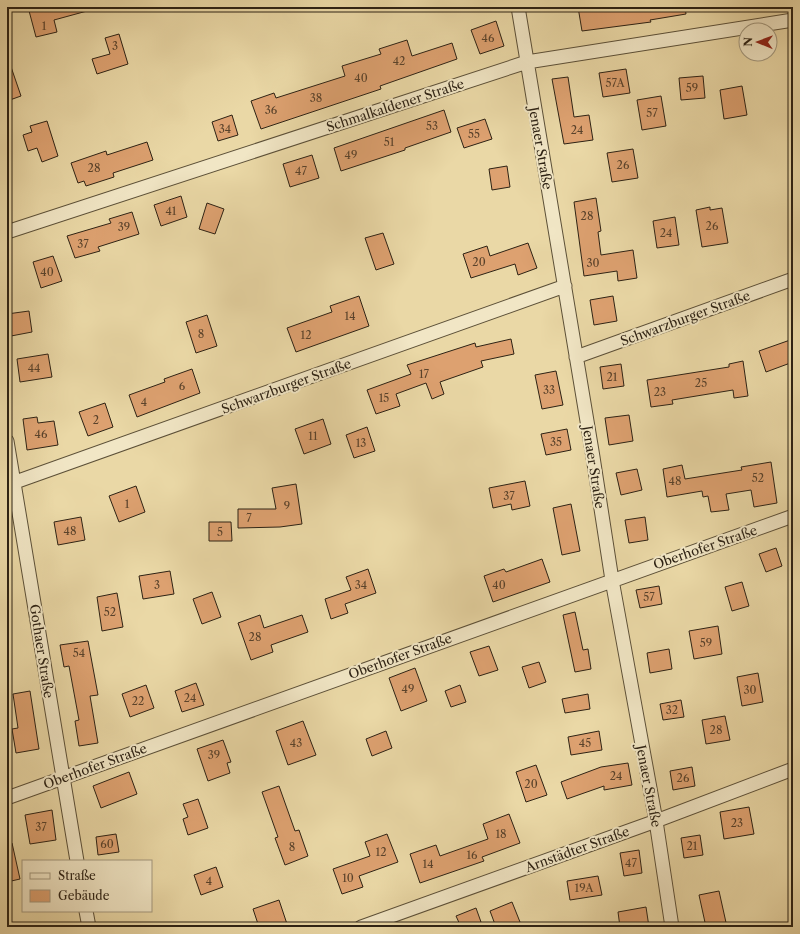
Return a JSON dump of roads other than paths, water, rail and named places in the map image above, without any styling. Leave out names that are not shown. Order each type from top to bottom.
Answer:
[{"type":"street","name":"Jenaer Straße","points":[[518,7],[526,62],[565,286],[612,580],[656,821],[672,927]]},
{"type":"street","name":"Schmalkaldener Straße","points":[[7,232],[526,62],[793,20]]},
{"type":"street","name":"Schwarzburger Straße","points":[[576,357],[793,279]]},
{"type":"street","name":"Schwarzburger Straße","points":[[11,484],[565,286]]},
{"type":"street","name":"Gothaer Straße","points":[[7,442],[11,484],[77,860]]},
{"type":"street","name":"Oberhofer Straße","points":[[7,798],[793,516]]},
{"type":"street","name":"Arnstädter Straße","points":[[360,927],[656,821],[793,769]]},
{"type":"street","points":[[86,912],[89,927]]}]
